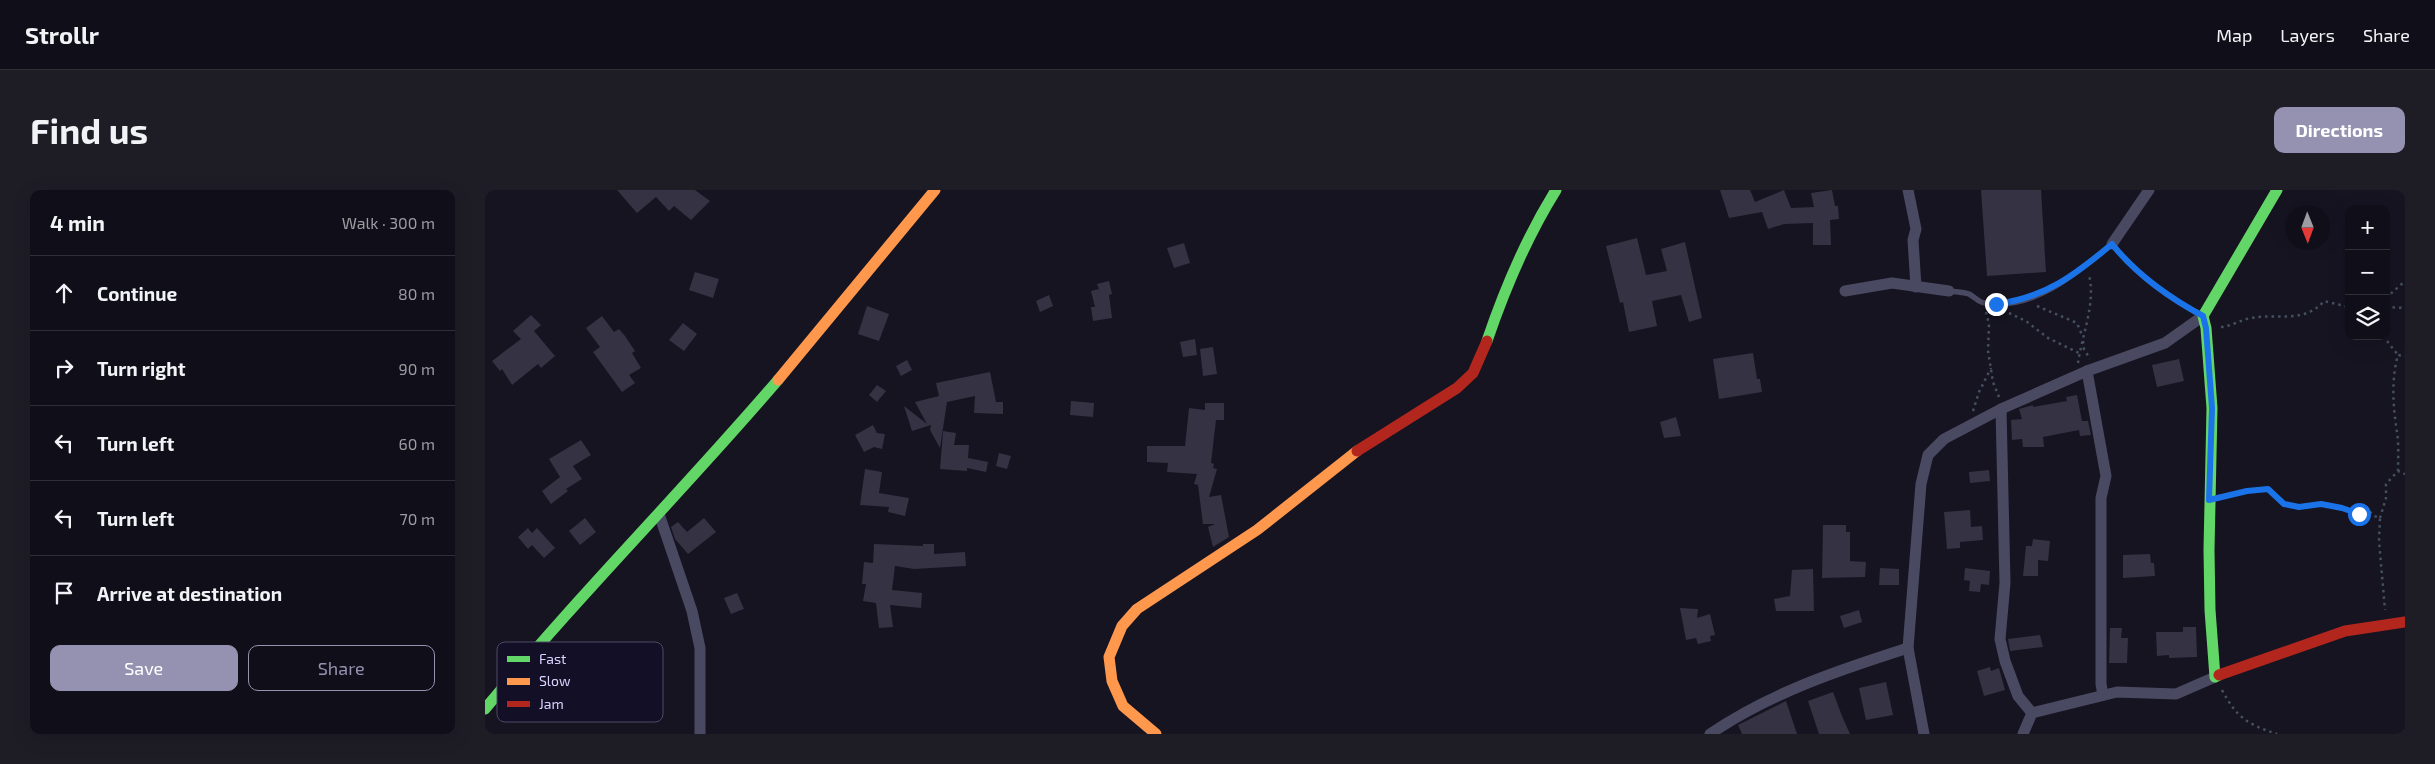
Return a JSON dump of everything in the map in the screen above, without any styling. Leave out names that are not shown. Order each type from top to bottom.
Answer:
[{"type":"street","points":[[541,642],[659,514],[849,297],[935,190]]},
{"type":"street","points":[[1156,734],[1123,706],[1111,681],[1109,657],[1122,626],[1137,609],[1257,530],[1364,445],[1457,388],[1473,373],[1482,357],[1504,291],[1534,226],[1556,190]]},
{"type":"street","points":[[1908,190],[1916,229],[1913,240],[1916,287]]},
{"type":"street","points":[[2112,244],[2149,190]]},
{"type":"street","points":[[1923,734],[1908,648],[1921,484],[1928,455],[1944,439],[2001,409],[2086,372],[2165,343],[2203,316],[2277,190]]},
{"type":"street","points":[[1845,291],[1892,283],[1949,291]]},
{"type":"street","points":[[2203,316],[2206,328],[2212,408],[2209,500],[2210,610],[2215,678]]},
{"type":"street","points":[[2086,372],[2106,476],[2101,508],[2101,675],[2103,695]]},
{"type":"street","points":[[2001,409],[2005,583],[2000,639],[2005,661],[2018,696],[2032,713]]},
{"type":"street","points":[[659,514],[692,611],[700,648],[700,734]]},
{"type":"street","points":[[2032,713],[2117,692],[2176,694],[2345,631],[2405,622]]},
{"type":"street","points":[[1710,734],[1736,716],[1824,675],[1908,648]]},
{"type":"street","points":[[485,709],[497,694]]},
{"type":"street","points":[[2023,734],[2032,713]]},
{"type":"lane","points":[[1949,291],[1968,294],[1983,303],[1996,304],[2028,298],[2054,286],[2087,265],[2112,244],[2128,264],[2177,302],[2203,316]]},
{"type":"path","points":[[2086,372],[2079,353],[2091,284],[2087,265]]},
{"type":"path","points":[[2390,295],[2405,282]]},
{"type":"path","points":[[2028,298],[2040,308],[2077,323],[2083,337],[2086,372]]},
{"type":"path","points":[[2206,328],[2229,326],[2245,319],[2264,315],[2280,318],[2297,315],[2316,310],[2324,301],[2345,306]]},
{"type":"path","points":[[1983,303],[1989,324],[1988,351],[1993,382],[1998,391],[2001,409]]},
{"type":"path","points":[[1996,304],[2001,309],[2027,321],[2048,338],[2079,353]]},
{"type":"path","points":[[2390,306],[2405,308]]},
{"type":"path","points":[[2386,340],[2398,355],[2405,356]]},
{"type":"path","points":[[2387,624],[2379,541],[2380,518],[2386,498],[2386,484],[2398,471],[2397,433],[2394,419],[2394,369],[2398,355]]},
{"type":"path","points":[[1977,422],[1973,410],[1991,368]]},
{"type":"path","points":[[2398,471],[2405,474]]},
{"type":"path","points":[[2209,500],[2247,491],[2268,489],[2284,504],[2299,507],[2321,504],[2359,514],[2367,509],[2374,516],[2380,518]]},
{"type":"path","points":[[2215,678],[2233,710],[2244,721],[2277,734]]},
{"type":"building","points":[[617,190],[695,190],[710,201],[691,220],[674,206],[669,211],[656,197],[637,213]]},
{"type":"building","points":[[1720,190],[1750,190],[1755,202],[1784,190],[1791,208],[1814,207],[1811,193],[1832,190],[1835,206],[1838,206],[1839,219],[1830,220],[1831,245],[1813,245],[1813,223],[1784,224],[1768,229],[1762,212],[1729,218]]},
{"type":"building","points":[[1981,190],[2041,190],[2046,272],[1987,276]]},
{"type":"building","points":[[1637,238],[1646,275],[1667,271],[1661,249],[1685,242],[1702,318],[1689,322],[1681,295],[1652,301],[1657,326],[1629,332],[1623,302],[1620,303],[1606,246]]},
{"type":"building","points":[[1184,243],[1190,263],[1174,268],[1167,248]]},
{"type":"building","points":[[695,272],[719,279],[713,298],[689,290]]},
{"type":"building","points":[[1109,281],[1112,294],[1109,295],[1112,318],[1093,321],[1091,307],[1095,307],[1091,291],[1099,289],[1097,284]]},
{"type":"building","points":[[1049,295],[1053,306],[1040,312],[1036,301]]},
{"type":"building","points":[[867,306],[889,314],[879,341],[858,334]]},
{"type":"building","points":[[531,315],[541,325],[534,331],[555,356],[541,368],[538,364],[512,385],[502,369],[500,371],[492,361],[521,339],[513,331]]},
{"type":"building","points":[[602,316],[614,332],[619,329],[625,336],[635,351],[632,353],[641,368],[629,375],[635,383],[622,392],[593,352],[600,347],[586,328]]},
{"type":"building","points":[[683,323],[697,334],[684,351],[669,340]]},
{"type":"building","points":[[1195,339],[1197,355],[1183,357],[1180,342]]},
{"type":"building","points":[[1213,347],[1217,374],[1203,376],[1200,349]]},
{"type":"building","points":[[1753,353],[1757,379],[1760,379],[1762,392],[1719,399],[1713,359]]},
{"type":"building","points":[[2179,359],[2184,381],[2157,387],[2152,365]]},
{"type":"building","points":[[907,360],[912,370],[901,376],[896,366]]},
{"type":"building","points":[[990,372],[996,402],[1003,402],[1003,414],[974,413],[975,396],[947,402],[940,448],[930,430],[931,425],[912,431],[904,406],[927,424],[915,402],[939,396],[936,383]]},
{"type":"building","points":[[877,385],[886,391],[877,402],[869,395]]},
{"type":"building","points":[[2077,395],[2082,421],[2088,421],[2091,435],[2080,436],[2079,430],[2043,437],[2044,447],[2023,447],[2022,439],[2012,440],[2011,420],[2022,419],[2019,409],[2033,405],[2033,407],[2067,401],[2066,397]]},
{"type":"building","points":[[1071,401],[1094,403],[1093,417],[1070,415]]},
{"type":"building","points":[[1205,403],[1224,403],[1224,420],[1216,420],[1211,463],[1214,464],[1213,468],[1217,469],[1209,497],[1221,495],[1229,537],[1213,547],[1208,527],[1215,524],[1203,524],[1198,485],[1194,484],[1197,474],[1167,472],[1168,463],[1147,462],[1147,446],[1185,446],[1189,408],[1205,410]]},
{"type":"building","points":[[1676,417],[1681,436],[1664,438],[1660,422]]},
{"type":"building","points":[[873,425],[877,433],[885,434],[882,449],[874,447],[864,452],[855,435]]},
{"type":"building","points":[[943,431],[956,433],[954,445],[969,445],[968,458],[988,462],[986,472],[967,468],[967,471],[940,469]]},
{"type":"building","points":[[581,440],[591,455],[573,466],[582,479],[566,489],[568,491],[551,504],[542,491],[560,477],[549,459]]},
{"type":"building","points":[[999,453],[1011,456],[1007,469],[996,466]]},
{"type":"building","points":[[865,469],[882,472],[879,493],[909,498],[905,516],[888,512],[889,507],[860,505]]},
{"type":"building","points":[[1989,470],[1990,481],[1970,483],[1969,472]]},
{"type":"building","points":[[1970,510],[1971,527],[1982,526],[1983,540],[1960,542],[1960,548],[1947,549],[1944,512]]},
{"type":"building","points":[[585,518],[596,532],[580,545],[569,531]]},
{"type":"building","points":[[704,518],[716,532],[688,554],[675,539],[671,527],[678,522],[687,532]]},
{"type":"building","points":[[1823,525],[1846,525],[1846,532],[1850,532],[1850,561],[1866,562],[1865,577],[1822,578]]},
{"type":"building","points":[[528,528],[532,533],[537,528],[555,548],[544,558],[532,545],[528,549],[518,537]]},
{"type":"building","points":[[2033,539],[2050,541],[2048,561],[2038,560],[2038,576],[2023,576],[2026,546],[2032,546]]},
{"type":"building","points":[[874,544],[923,546],[923,544],[934,544],[934,554],[965,552],[966,566],[914,569],[895,566],[892,590],[922,593],[921,608],[890,605],[893,627],[879,628],[876,603],[863,601],[866,584],[862,584],[864,562],[873,563]]},
{"type":"building","points":[[2150,554],[2151,563],[2154,563],[2155,576],[2123,578],[2123,555]]},
{"type":"building","points":[[1880,568],[1899,569],[1899,585],[1879,585]]},
{"type":"building","points":[[1965,568],[1990,571],[1989,585],[1981,584],[1980,592],[1969,591],[1970,581],[1964,580]]},
{"type":"building","points":[[1813,569],[1814,611],[1776,611],[1774,599],[1790,596],[1792,570]]},
{"type":"building","points":[[737,593],[744,609],[731,614],[724,598]]},
{"type":"building","points":[[1680,608],[1698,609],[1697,618],[1710,614],[1715,635],[1710,636],[1711,641],[1698,644],[1696,638],[1686,640]]},
{"type":"building","points":[[1859,610],[1862,622],[1844,628],[1840,616]]},
{"type":"building","points":[[2183,627],[2196,627],[2197,657],[2169,658],[2169,655],[2157,656],[2156,632],[2183,632]]},
{"type":"building","points":[[2110,628],[2122,628],[2121,638],[2128,638],[2127,663],[2109,663]]},
{"type":"building","points":[[2040,635],[2043,647],[2010,651],[2008,639]]},
{"type":"building","points":[[1990,667],[1991,671],[1999,668],[2005,690],[1984,696],[1977,671]]},
{"type":"building","points":[[1886,682],[1893,715],[1866,720],[1859,688]]},
{"type":"building","points":[[1833,692],[1850,734],[1819,734],[1808,701]]},
{"type":"building","points":[[1786,701],[1797,734],[1742,734],[1738,725]]},
{"type":"traffic: fast","points":[[1487,341],[1517,264],[1535,226],[1556,190]]},
{"type":"traffic: fast","points":[[2219,675],[2215,677],[2210,610],[2209,550],[2212,408],[2206,328],[2203,316],[2277,190]]},
{"type":"traffic: fast","points":[[543,642],[778,380]]},
{"type":"traffic: fast","points":[[485,709],[497,695]]},
{"type":"traffic: slow","points":[[778,380],[935,190]]},
{"type":"traffic: slow","points":[[1156,734],[1123,706],[1112,681],[1109,657],[1122,626],[1137,609],[1257,530],[1357,451]]},
{"type":"traffic: jam","points":[[1357,451],[1457,388],[1473,373],[1487,341]]},
{"type":"traffic: jam","points":[[2219,675],[2345,631],[2405,622]]},
{"type":"route","points":[[1996,304],[2019,301],[2041,294],[2087,265],[2112,244],[2128,264],[2177,302],[2203,316],[2206,328],[2212,408],[2209,500],[2247,491],[2268,489],[2284,504],[2299,507],[2308,504],[2321,504],[2359,514]]}]
